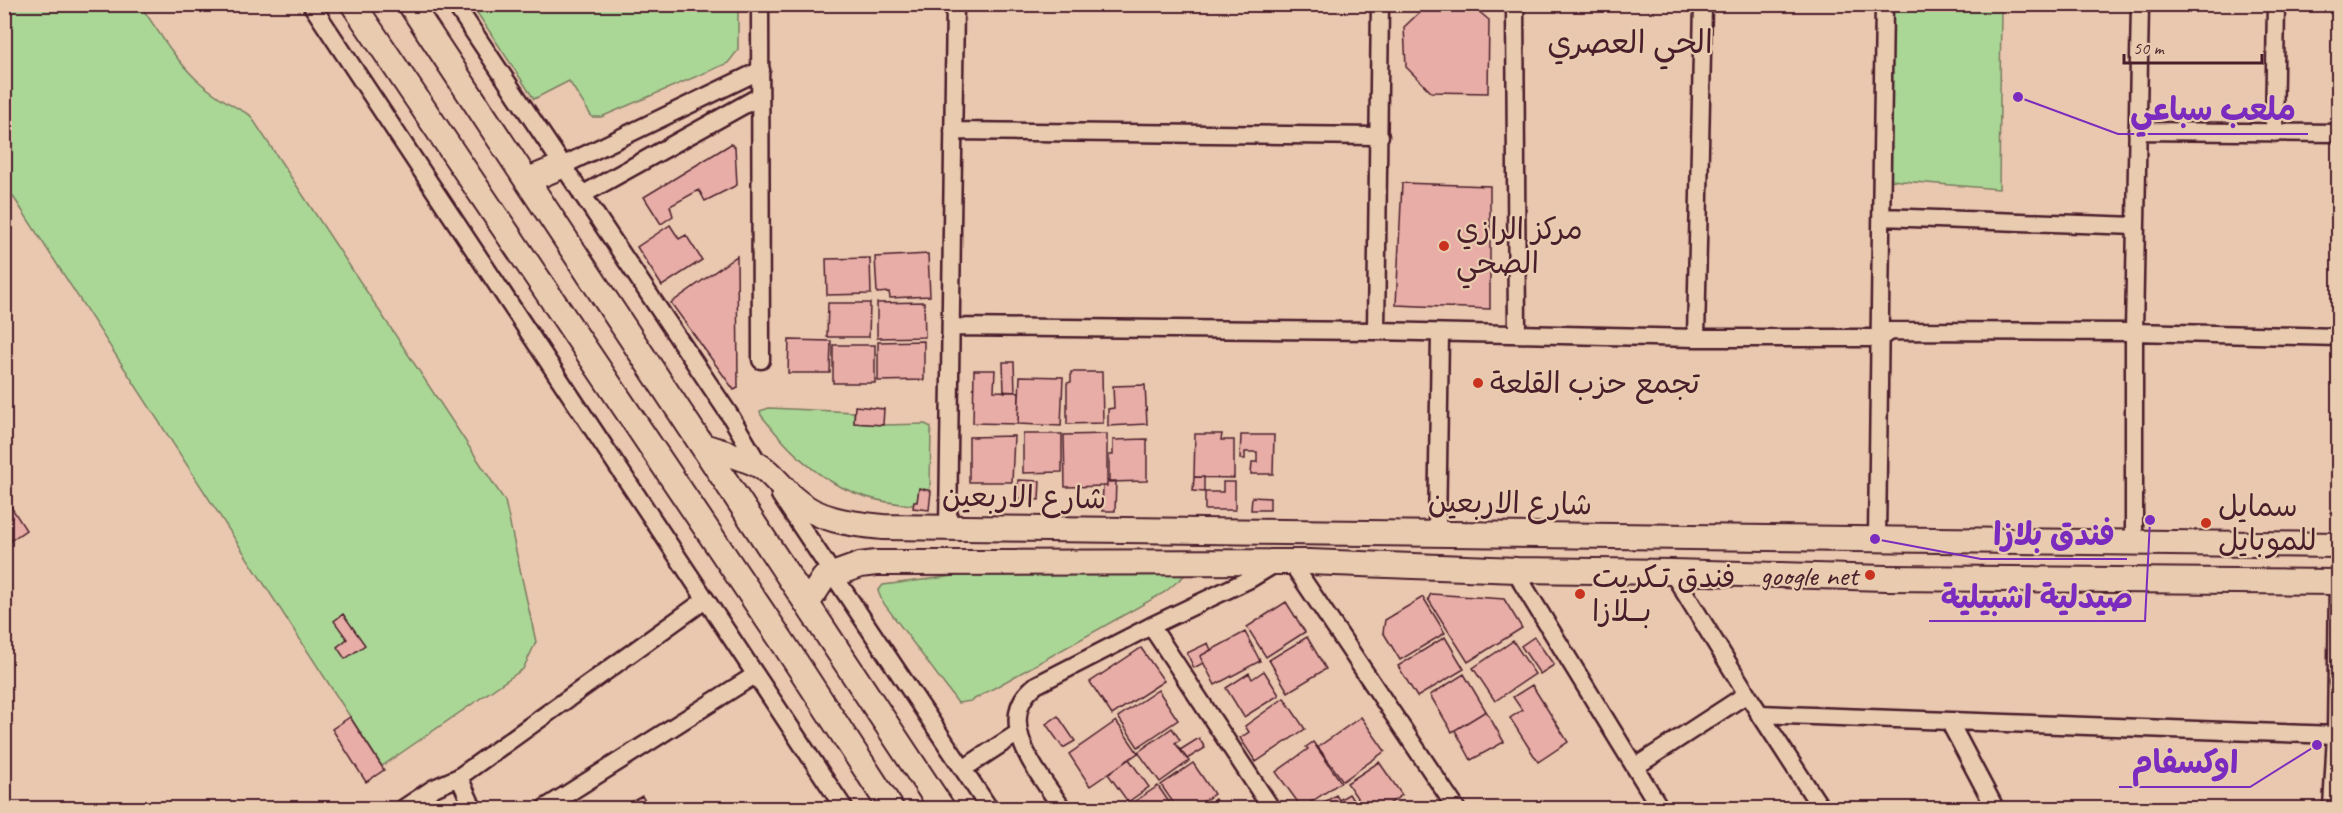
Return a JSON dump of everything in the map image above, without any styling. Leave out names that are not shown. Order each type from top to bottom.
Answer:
[{"type":"main road","points":[[353,4],[771,624],[891,808]]},
{"type":"main road","points":[[410,4],[942,808]]},
{"type":"main road","points":[[528,180],[562,166]]},
{"type":"main road","name":"شارع الاربعين","points":[[703,446],[760,466],[809,509],[831,519],[854,525],[2338,545]]},
{"type":"main road","points":[[1293,562],[1311,531]]},
{"type":"main road","points":[[807,604],[824,579],[860,565],[876,563],[1293,562],[1886,579],[2338,582]]},
{"type":"street","points":[[311,4],[844,808]]},
{"type":"street","points":[[455,4],[989,808]]},
{"type":"street","points":[[760,4],[761,360]]},
{"type":"street","points":[[948,528],[956,4]]},
{"type":"street","points":[[1376,331],[1380,4]]},
{"type":"street","points":[[1515,4],[1517,333]]},
{"type":"street","points":[[1696,338],[1702,4]]},
{"type":"street","points":[[1877,538],[1884,4]]},
{"type":"street","points":[[2134,542],[2134,332],[2140,4]]},
{"type":"street","points":[[2274,133],[2276,4]]},
{"type":"street","points":[[562,166],[760,70]]},
{"type":"street","points":[[582,195],[760,96]]},
{"type":"street","points":[[2137,130],[2338,134]]},
{"type":"street","points":[[953,131],[1380,136]]},
{"type":"street","points":[[1882,217],[2136,226]]},
{"type":"street","points":[[951,327],[1376,331],[1440,334],[1517,333],[1696,338],[1880,338],[1890,331],[2134,332],[2338,337]]},
{"type":"street","points":[[1437,534],[1440,334]]},
{"type":"street","points":[[1062,808],[1029,759],[1018,733],[1019,710],[1028,692],[1036,685],[1152,626],[1250,579],[1293,562],[1456,808]]},
{"type":"street","points":[[1517,570],[1522,584],[1660,808]]},
{"type":"street","points":[[1672,572],[1759,714],[1821,808]]},
{"type":"street","points":[[2332,808],[2336,735],[2338,582]]},
{"type":"street","points":[[404,808],[434,788],[459,777],[705,600]]},
{"type":"street","points":[[1152,626],[1271,808]]},
{"type":"street","points":[[545,808],[755,675]]},
{"type":"street","points":[[1635,767],[1747,694]]},
{"type":"street","points":[[1759,714],[2336,735]]},
{"type":"street","points":[[1949,721],[1995,808]]},
{"type":"street","points":[[963,769],[1018,733]]},
{"type":"street","points":[[459,777],[473,808]]},
{"type":"green space","points":[[5,5],[140,5],[173,53],[196,79],[222,99],[250,115],[505,501],[536,642],[523,669],[382,766],[5,184]]},
{"type":"green space","points":[[472,5],[738,5],[738,50],[728,63],[601,117],[592,117],[569,81],[534,99]]},
{"type":"green space","points":[[1893,5],[2001,5],[1999,189],[1890,180]]},
{"type":"green space","points":[[769,408],[854,412],[854,423],[925,424],[931,427],[930,490],[919,489],[917,502],[913,505],[866,497],[845,489],[826,479],[809,466],[777,434],[761,415],[760,411]]},
{"type":"green space","points":[[1191,570],[1165,592],[971,701],[958,703],[882,601],[878,591],[883,585],[970,574]]},
{"type":"building","points":[[1470,4],[1489,20],[1488,93],[1431,92],[1406,67],[1404,27],[1425,7]]},
{"type":"building","points":[[731,144],[735,147],[737,185],[705,201],[699,190],[670,206],[673,216],[661,224],[644,197]]},
{"type":"building","name":"مركز الرازي الصحي","points":[[1402,183],[1490,186],[1490,309],[1396,305]]},
{"type":"building","points":[[670,225],[679,239],[686,235],[702,260],[662,286],[637,247]]},
{"type":"building","points":[[928,254],[930,296],[890,298],[889,292],[877,293],[875,257]]},
{"type":"building","points":[[737,256],[738,388],[734,390],[671,303]]},
{"type":"building","points":[[870,258],[871,294],[827,295],[826,259]]},
{"type":"building","points":[[924,302],[925,337],[877,338],[877,303]]},
{"type":"building","points":[[828,303],[870,303],[869,337],[827,337]]},
{"type":"building","points":[[789,340],[831,341],[830,373],[788,373]]},
{"type":"building","points":[[924,341],[924,380],[878,381],[878,342]]},
{"type":"building","points":[[833,345],[875,345],[875,383],[833,383]]},
{"type":"building","points":[[1003,362],[1014,362],[1015,392],[1004,392]]},
{"type":"building","points":[[974,370],[995,370],[994,391],[1019,392],[1018,424],[973,423]]},
{"type":"building","points":[[1071,372],[1102,372],[1103,423],[1067,424],[1067,383],[1071,382]]},
{"type":"building","points":[[1020,376],[1063,377],[1061,426],[1018,424]]},
{"type":"building","points":[[1145,385],[1147,424],[1108,426],[1108,409],[1114,408],[1113,386]]},
{"type":"building","points":[[855,406],[884,409],[883,425],[854,423]]},
{"type":"building","points":[[1023,434],[1062,434],[1062,472],[1023,473]]},
{"type":"building","points":[[1107,434],[1107,486],[1065,487],[1064,435]]},
{"type":"building","points":[[1195,434],[1222,434],[1221,440],[1234,440],[1234,478],[1194,477]]},
{"type":"building","points":[[1241,435],[1274,435],[1273,474],[1251,474],[1252,462],[1257,462],[1257,452],[1245,452],[1245,459],[1240,459]]},
{"type":"building","points":[[1014,436],[1012,482],[969,482],[969,437]]},
{"type":"building","points":[[1147,439],[1147,481],[1109,482],[1109,455],[1113,455],[1113,440]]},
{"type":"building","points":[[1194,477],[1204,477],[1204,492],[1193,491]]},
{"type":"building","points":[[1018,480],[1040,481],[1039,500],[1017,498]]},
{"type":"building","points":[[1107,481],[1116,481],[1115,511],[1102,511],[1103,486],[1107,486]]},
{"type":"building","points":[[1223,482],[1235,482],[1235,510],[1205,510],[1205,492],[1223,492]]},
{"type":"building","points":[[919,488],[931,491],[929,510],[913,508],[914,502],[917,502]]},
{"type":"building","points":[[4,496],[26,530],[4,545]]},
{"type":"building","points":[[1252,497],[1270,498],[1270,510],[1251,510]]},
{"type":"building","points":[[1431,594],[1504,599],[1522,628],[1468,662],[1428,599]]},
{"type":"building","points":[[1423,597],[1445,633],[1400,660],[1383,632],[1385,620]]},
{"type":"building","points":[[1286,602],[1305,632],[1266,657],[1247,627]]},
{"type":"building","points":[[343,614],[365,645],[345,659],[337,647],[347,639],[334,621]]},
{"type":"building","points":[[1245,632],[1260,661],[1215,685],[1200,656]]},
{"type":"building","points":[[1307,637],[1326,669],[1288,692],[1269,660]]},
{"type":"building","points":[[1445,637],[1464,669],[1417,697],[1398,666]]},
{"type":"building","points":[[1534,637],[1554,665],[1540,674],[1521,646]]},
{"type":"building","points":[[1513,641],[1535,674],[1495,701],[1473,668]]},
{"type":"building","points":[[1208,643],[1211,650],[1200,656],[1203,663],[1194,668],[1187,653]]},
{"type":"building","points":[[1141,648],[1164,681],[1112,715],[1090,682]]},
{"type":"building","points":[[1264,671],[1279,695],[1244,717],[1226,688],[1249,673],[1252,679]]},
{"type":"building","points":[[1464,674],[1486,711],[1452,732],[1430,695]]},
{"type":"building","points":[[1532,685],[1568,742],[1538,762],[1510,718],[1522,710],[1513,697]]},
{"type":"building","points":[[1158,690],[1178,720],[1138,747],[1118,717]]},
{"type":"building","points":[[1284,698],[1305,729],[1256,762],[1240,738],[1249,732],[1245,726]]},
{"type":"building","points":[[1486,711],[1504,742],[1471,760],[1455,730]]},
{"type":"building","points":[[1058,716],[1075,741],[1063,748],[1046,724]]},
{"type":"building","points":[[350,717],[384,770],[366,782],[332,729]]},
{"type":"building","points":[[1361,717],[1385,751],[1343,781],[1318,747]]},
{"type":"building","points":[[1116,721],[1138,753],[1090,786],[1069,754]]},
{"type":"building","points":[[1172,728],[1180,740],[1175,743],[1189,761],[1160,782],[1138,752]]},
{"type":"building","points":[[1199,738],[1205,748],[1187,759],[1180,750]]},
{"type":"building","points":[[1313,742],[1341,782],[1302,808],[1276,772],[1308,749],[1306,747]]},
{"type":"building","points":[[1129,759],[1149,787],[1128,802],[1108,774]]},
{"type":"building","points":[[1379,762],[1402,795],[1383,808],[1364,808],[1347,783]]},
{"type":"building","points":[[1193,763],[1214,794],[1194,808],[1177,808],[1161,785]]},
{"type":"building","points":[[1158,786],[1173,808],[1125,808]]},
{"type":"building","points":[[1349,794],[1358,808],[1315,808],[1336,795],[1339,800]]},
{"type":"building","points":[[642,796],[649,808],[620,808]]},
{"type":"building","points":[[1215,799],[1220,808],[1200,808]]},
{"type":"place","name":"ملعب سباعي","points":[[2018,97]]},
{"type":"place","name":"مركز الرازي الصحي","points":[[1444,246]]},
{"type":"place","name":"تجمع حزب القلعة","points":[[1478,383]]},
{"type":"place","name":"صيدلية اشبيلية","points":[[2150,520]]},
{"type":"place","name":"سمايل للموبايل","points":[[2206,523]]},
{"type":"place","name":"فندق بلازا","points":[[1875,539]]},
{"type":"place","name":"google net","points":[[1870,575]]},
{"type":"place","name":"فندق تـكريت بــلازا","points":[[1580,594]]},
{"type":"place","name":"اوكسفام","points":[[2317,745]]},
{"type":"district","name":"الحي العصري","points":[[1630,42]]}]
